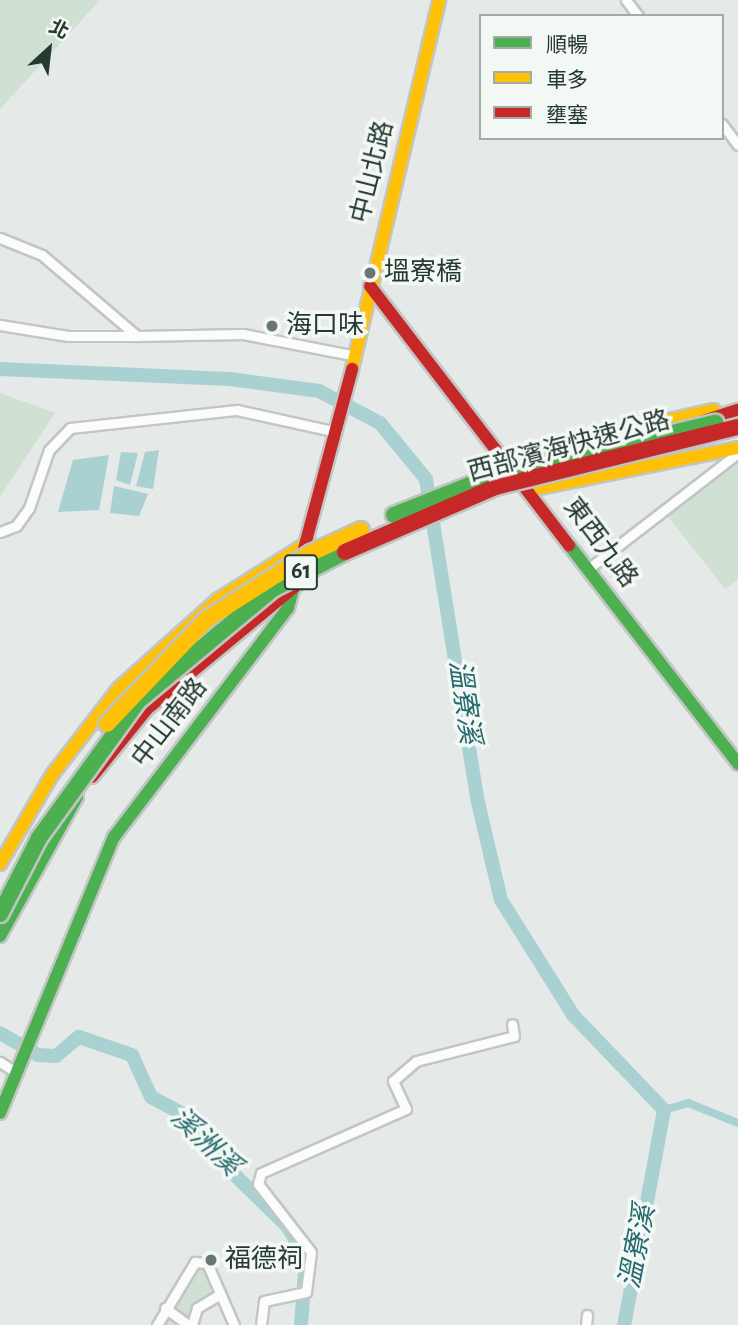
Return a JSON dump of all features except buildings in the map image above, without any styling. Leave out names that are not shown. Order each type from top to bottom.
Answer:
[{"type":"main road","name":"中山北路","points":[[337,432],[439,0]]},
{"type":"main road","name":"東西九路","points":[[370,286],[738,764]]},
{"type":"main road","points":[[502,458],[738,404]]},
{"type":"main road","points":[[646,447],[738,410]]},
{"type":"main road","name":"西部濱海快速公路","points":[[0,914],[53,815],[138,701],[273,589],[396,526],[495,488],[646,447],[738,417]]},
{"type":"main road","name":"西部濱海快速公路","points":[[0,892],[69,773],[132,691],[207,620],[311,553],[487,478],[738,427]]},
{"type":"main road","name":"中山南路","points":[[17,1073],[114,837],[288,608],[298,584],[337,432]]},
{"type":"main road","points":[[646,447],[738,434]]},
{"type":"main road","points":[[529,490],[738,451]]},
{"type":"main road","points":[[0,864],[52,775],[120,688],[217,600],[309,542]]},
{"type":"main road","points":[[0,936],[84,787],[147,709],[298,584]]},
{"type":"main road","points":[[0,1113],[17,1073]]},
{"type":"street","points":[[724,127],[738,145]]},
{"type":"street","points":[[0,238],[42,255],[137,336]]},
{"type":"street","points":[[0,325],[68,336],[243,334],[356,356]]},
{"type":"street","points":[[0,533],[16,526],[29,508],[49,450],[70,428],[237,410],[337,432]]},
{"type":"street","points":[[589,569],[738,451]]},
{"type":"street","points":[[261,1325],[264,1301],[306,1292],[312,1252],[258,1184],[261,1173],[406,1109],[393,1081],[416,1061],[514,1036],[512,1024]]},
{"type":"street","points":[[0,1062],[17,1073]]},
{"type":"street","points":[[158,1325],[165,1308],[195,1262],[207,1263],[234,1325]]},
{"type":"street","points":[[165,1308],[190,1325],[197,1308],[220,1294]]},
{"type":"green space","points":[[0,0],[100,0],[0,109]]},
{"type":"green space","points":[[0,393],[55,413],[0,497]]},
{"type":"green space","points":[[738,460],[738,579],[725,589],[667,515]]},
{"type":"green space","points":[[194,1266],[201,1266],[214,1295],[198,1302],[188,1325],[162,1325]]},
{"type":"water","points":[[159,450],[153,489],[136,486],[145,452]]},
{"type":"water","points":[[121,452],[138,453],[130,485],[116,480]]},
{"type":"water","points":[[109,455],[99,510],[58,512],[73,460]]},
{"type":"water","points":[[114,486],[148,494],[139,516],[110,513]]},
{"type":"waterway","name":"溫寮溪","points":[[0,369],[230,379],[319,391],[380,423],[426,479],[477,798],[501,900],[573,1015],[664,1110],[624,1325]]},
{"type":"waterway","name":"溪洲溪","points":[[0,1033],[38,1055],[56,1056],[79,1037],[132,1055],[151,1097],[181,1113],[199,1140],[287,1226],[306,1258],[301,1325]]},
{"type":"waterway","points":[[664,1110],[688,1103],[738,1123]]},
{"type":"traffic: fast","points":[[394,515],[487,478],[715,423]]},
{"type":"traffic: fast","points":[[569,545],[738,764]]},
{"type":"traffic: fast","points":[[0,914],[39,838],[138,701],[273,589],[345,552]]},
{"type":"traffic: fast","points":[[0,1113],[114,837],[288,608],[294,586]]},
{"type":"traffic: fast","points":[[0,936],[77,797]]},
{"type":"traffic: slow","points":[[352,369],[439,0]]},
{"type":"traffic: slow","points":[[502,458],[714,410]]},
{"type":"traffic: slow","points":[[529,490],[738,448]]},
{"type":"traffic: slow","points":[[107,724],[207,619],[311,553],[361,530]]},
{"type":"traffic: slow","points":[[0,864],[52,775],[119,688],[217,600],[309,542]]},
{"type":"traffic: jam","points":[[370,286],[569,545]]},
{"type":"traffic: jam","points":[[294,586],[352,369]]},
{"type":"traffic: jam","points":[[700,422],[738,410]]},
{"type":"traffic: jam","points":[[345,552],[495,487],[738,427]]},
{"type":"traffic: jam","points":[[92,777],[147,709],[297,585]]},
{"type":"place","name":"塭寮橋","points":[[370,273]]},
{"type":"place","name":"海口味","points":[[272,326]]},
{"type":"place","name":"福德祠","points":[[211,1260]]}]
